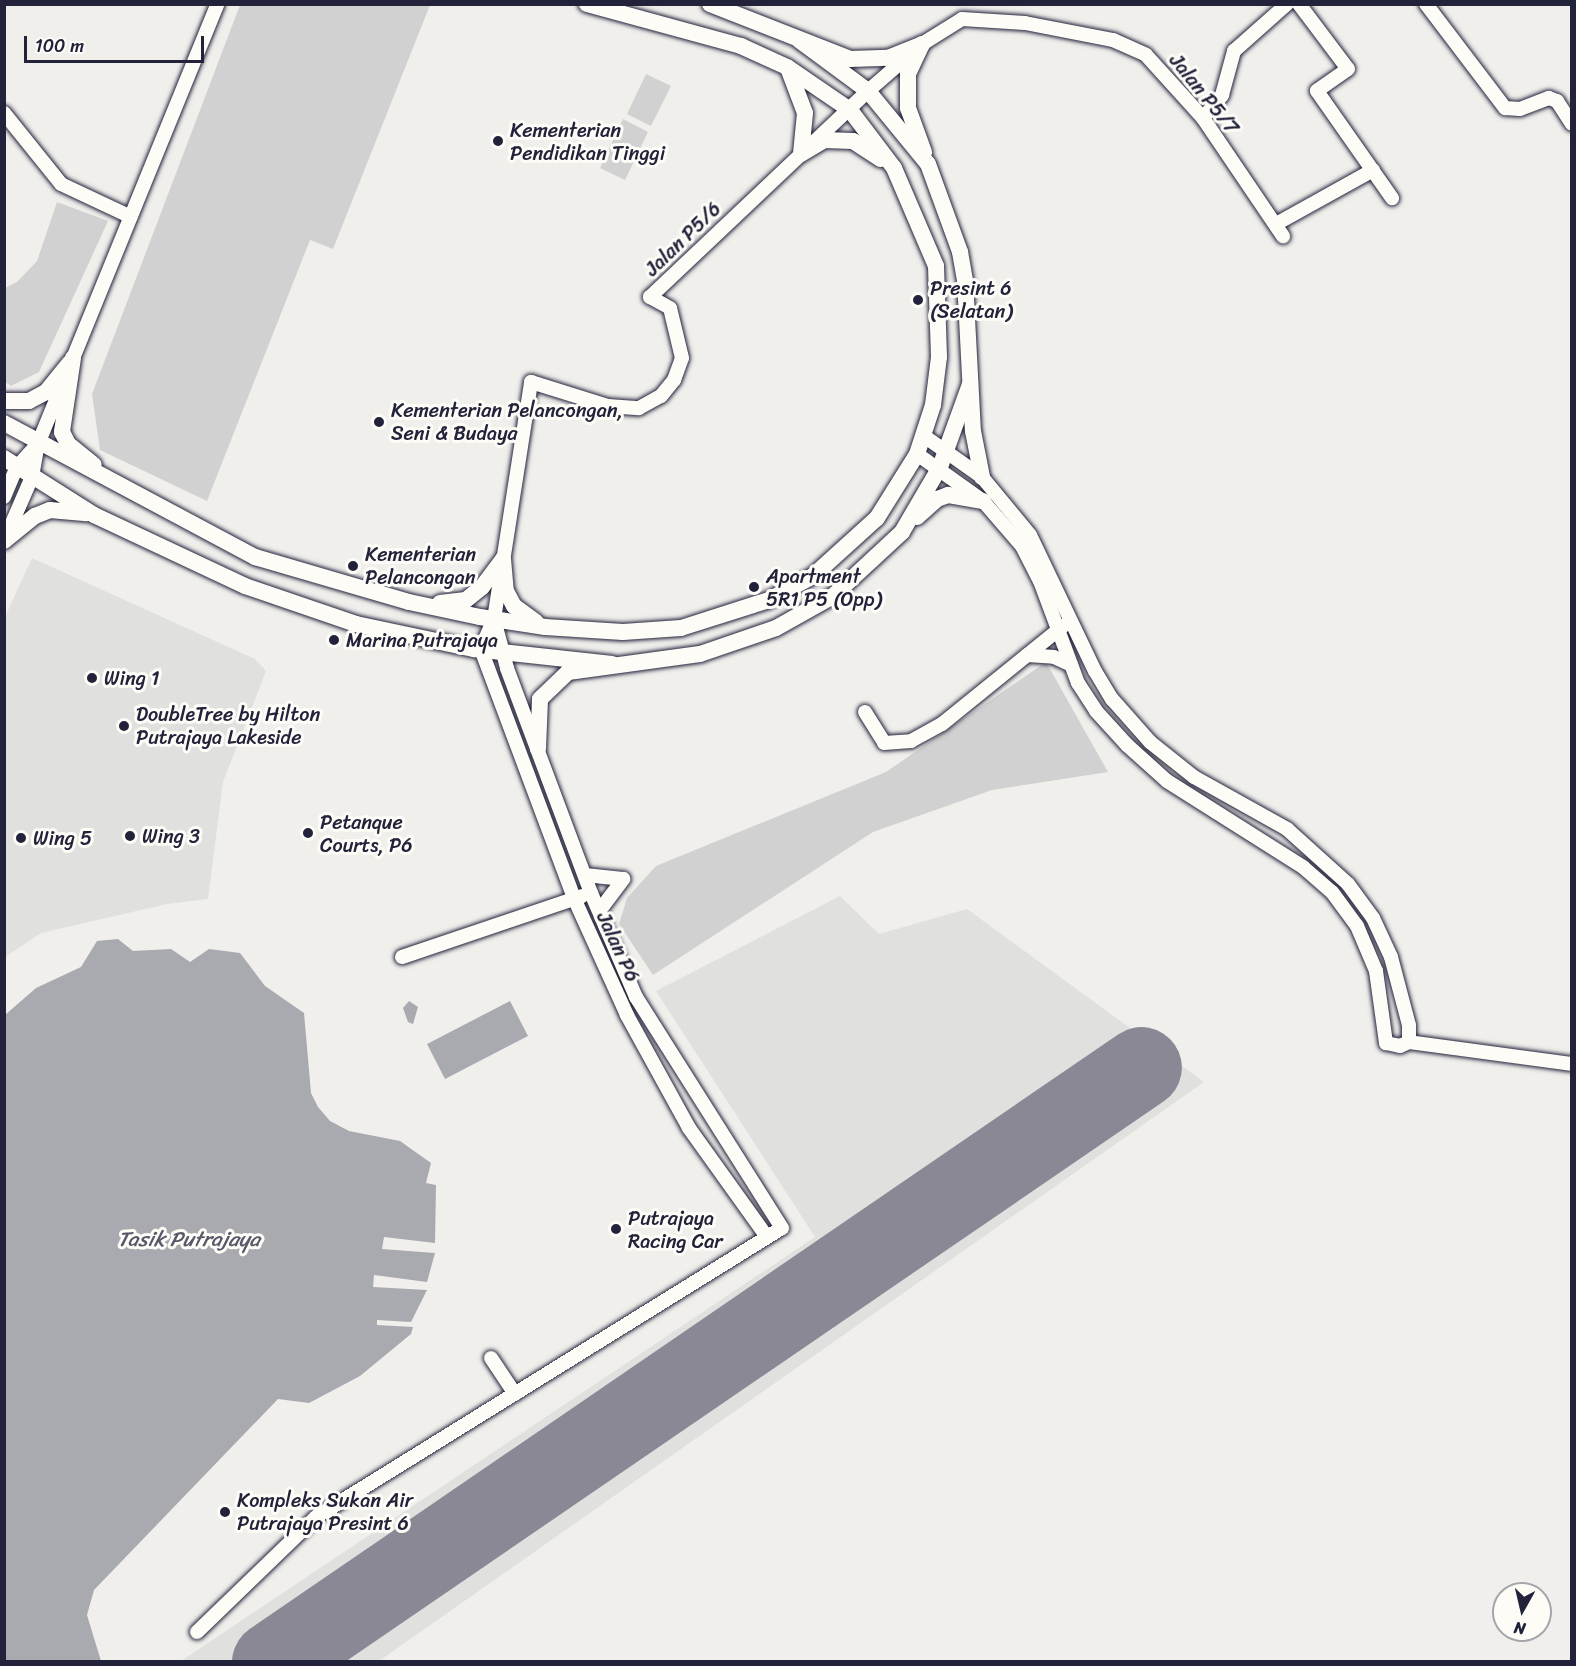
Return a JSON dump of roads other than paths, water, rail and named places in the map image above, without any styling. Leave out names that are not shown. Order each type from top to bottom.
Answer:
[{"type":"street","points":[[4,540],[33,477],[38,444],[218,4]]},
{"type":"street","points":[[4,423],[147,503],[255,557],[409,602],[494,619],[545,627],[623,632],[681,628],[770,600],[813,576],[877,518],[917,454],[924,436],[939,357],[939,283],[894,168],[850,110],[787,67],[741,46],[587,4]]},
{"type":"street","points":[[710,4],[850,59],[888,58],[922,44]]},
{"type":"street","points":[[1203,118],[1222,95],[1234,51],[1287,4]]},
{"type":"street","points":[[1299,4],[1348,69],[1317,91],[1392,198]]},
{"type":"street","points":[[1426,4],[1505,108],[1520,109],[1549,98],[1557,101],[1572,124]]},
{"type":"street","name":"Jalan P5/7","points":[[922,44],[976,11],[1129,46],[1146,55],[1203,118],[1279,230],[1373,170]]},
{"type":"street","points":[[799,40],[868,91],[928,164]]},
{"type":"street","points":[[922,44],[908,74],[908,108],[960,252],[975,449],[982,477]]},
{"type":"street","name":"Jalan P5/6","points":[[494,619],[531,382],[608,406],[639,408],[661,396],[674,380],[682,358],[670,308],[650,297],[868,91],[922,44]]},
{"type":"street","points":[[787,67],[805,113],[801,154]]},
{"type":"street","points":[[4,113],[62,184],[131,217]]},
{"type":"street","points":[[801,154],[824,140],[853,141],[894,168]]},
{"type":"street","points":[[4,401],[29,401],[46,392],[73,358]]},
{"type":"street","points":[[73,358],[61,420],[65,438],[81,456],[147,503]]},
{"type":"street","points":[[902,531],[948,450],[970,384]]},
{"type":"street","points":[[924,436],[948,450],[982,477],[1030,536],[1070,622],[1112,699],[1150,742],[1194,777],[1287,829],[1348,884],[1373,918],[1391,957],[1409,1025],[1409,1042]]},
{"type":"street","points":[[4,497],[11,462],[38,444]]},
{"type":"street","points":[[917,454],[940,467],[983,501],[1022,546],[1071,664],[1096,711],[1167,782],[1294,861],[1332,892],[1357,926],[1376,971],[1386,1043],[1400,1046],[1409,1042],[1572,1064]]},
{"type":"street","points":[[11,462],[94,514],[254,589],[356,624],[481,650],[612,664]]},
{"type":"street","points":[[538,749],[540,699],[547,689],[567,672],[612,664],[700,654],[776,628],[833,596],[937,499],[948,495],[983,501]]},
{"type":"street","points":[[4,540],[35,516],[50,510],[94,514]]},
{"type":"street","points":[[409,602],[452,603],[466,600],[482,587],[502,559]]},
{"type":"street","points":[[502,559],[506,591],[514,606],[545,627]]},
{"type":"street","points":[[481,650],[494,619]]},
{"type":"street","name":"Jalan P6","points":[[481,650],[574,898],[627,1015],[689,1128],[767,1237],[782,1228],[636,997],[591,893],[501,652],[494,619]]},
{"type":"street","points":[[865,712],[884,743],[911,741],[942,724],[1057,630],[1070,622]]},
{"type":"street","points":[[1027,655],[1053,657],[1071,664]]},
{"type":"street","points":[[585,875],[623,879],[600,910]]},
{"type":"street","points":[[402,957],[591,893]]},
{"type":"street","points":[[197,1632],[316,1517],[767,1237]]},
{"type":"street","points":[[491,1358],[515,1394]]},
{"type":"water","name":"Tasik Putrajaya","points":[[118,939],[133,951],[171,949],[190,962],[209,949],[240,953],[265,986],[304,1013],[311,1093],[318,1107],[330,1121],[349,1131],[400,1141],[431,1163],[426,1183],[436,1185],[435,1243],[384,1237],[382,1249],[435,1253],[427,1282],[374,1275],[373,1287],[427,1290],[411,1322],[377,1320],[377,1325],[413,1327],[411,1334],[360,1376],[309,1403],[278,1399],[94,1590],[87,1615],[101,1661],[5,1661],[5,1015],[36,988],[81,967],[97,941]]},
{"type":"water","points":[[409,1001],[418,1007],[413,1024],[408,1022],[403,1008]]},
{"type":"water","points":[[510,1001],[528,1036],[445,1079],[427,1044]]},
{"type":"place","name":"Kementerian Pendidikan Tinggi","points":[[498,141]]},
{"type":"place","name":"Presint 6 (Selatan)","points":[[918,300]]},
{"type":"place","name":"Kementerian Pelancongan, Seni & Budaya","points":[[379,422]]},
{"type":"place","name":"Kementerian Pelancongan","points":[[353,566]]},
{"type":"place","name":"Apartment 5R1 P5 (Opp)","points":[[754,587]]},
{"type":"place","name":"Marina Putrajaya","points":[[334,640]]},
{"type":"place","name":"Wing 1","points":[[92,678]]},
{"type":"place","name":"DoubleTree by Hilton Putrajaya Lakeside","points":[[124,726]]},
{"type":"place","name":"Petanque Courts, P6","points":[[308,833]]},
{"type":"place","name":"Wing 3","points":[[130,836]]},
{"type":"place","name":"Wing 5","points":[[21,838]]},
{"type":"place","name":"Putrajaya Racing Car","points":[[616,1229]]},
{"type":"place","name":"Kompleks Sukan Air Putrajaya Presint 6","points":[[225,1512]]}]
